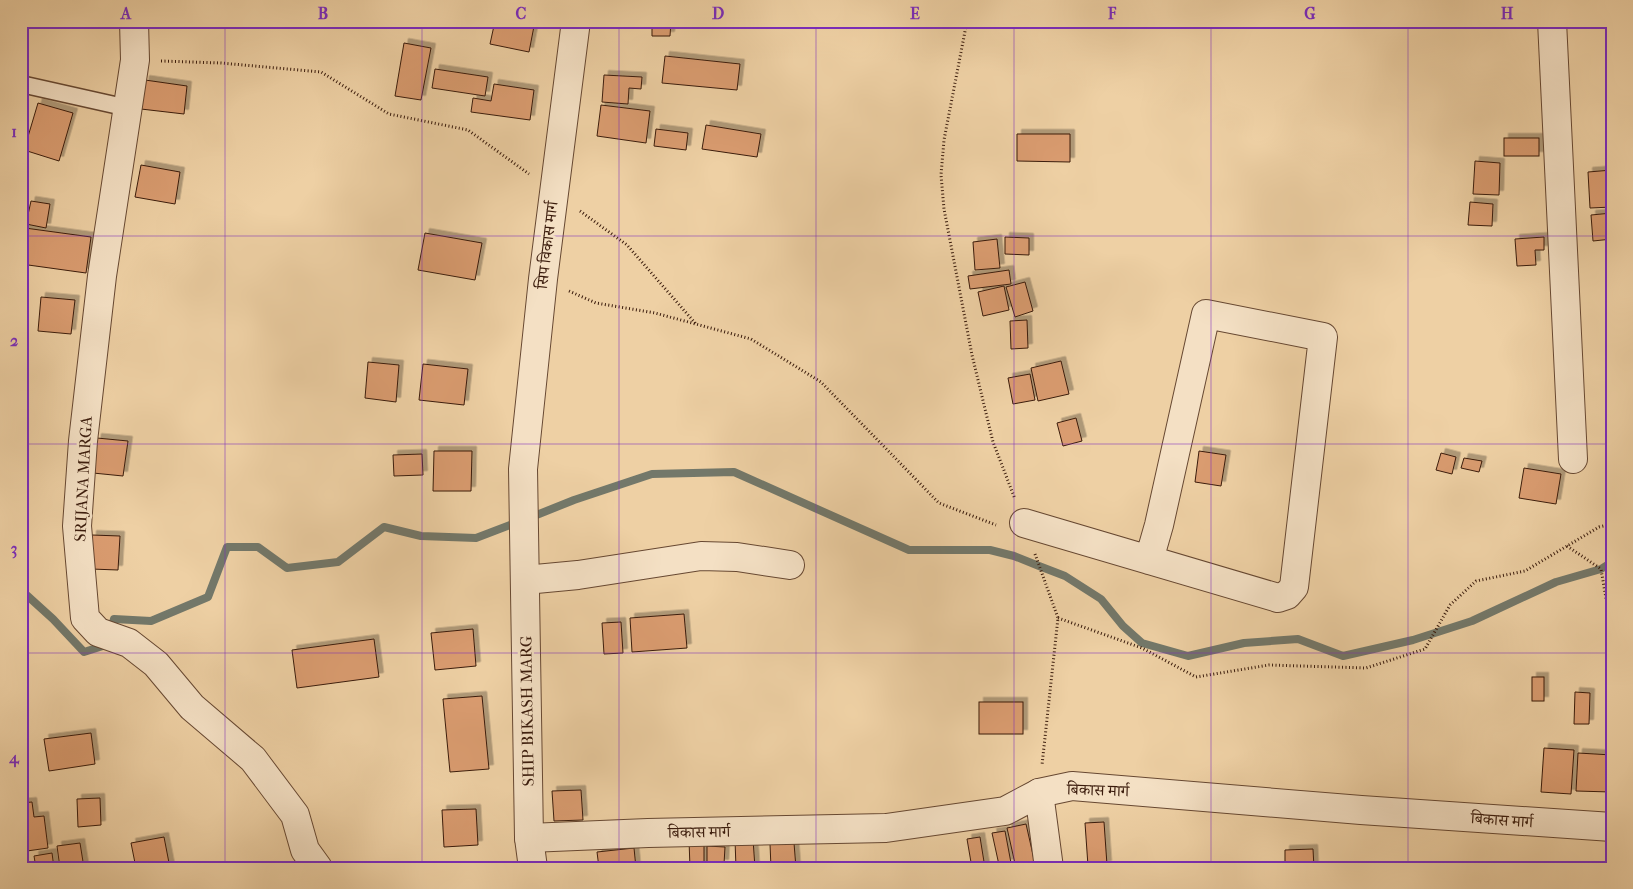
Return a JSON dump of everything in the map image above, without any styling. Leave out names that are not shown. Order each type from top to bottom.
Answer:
[{"type":"street","name":"SRIJANA MARGA","points":[[134,21],[135,60],[102,276],[83,441],[77,526],[85,618],[98,632],[129,643],[156,664],[192,706],[253,759],[295,815],[304,850],[318,868]]},
{"type":"street","name":"सिप विकास मार्ग","points":[[525,568],[523,469],[543,279],[576,21]]},
{"type":"street","points":[[1552,21],[1573,459]]},
{"type":"street","points":[[1013,525],[1149,560],[1278,598],[1287,595],[1294,587],[1323,337],[1206,314],[1159,525],[1149,560]]},
{"type":"street","points":[[525,568],[578,575],[701,556],[737,557],[790,565]]},
{"type":"street","name":"SHIP BIKASH MARG","points":[[525,568],[529,838],[533,868]]},
{"type":"street","name":"बिकास मार्ग","points":[[529,838],[648,833],[886,828],[1004,811],[1039,794],[1072,786],[1361,810],[1612,827]]},
{"type":"street","points":[[1039,794],[1049,868]]},
{"type":"lane","points":[[21,84],[128,108]]},
{"type":"path","points":[[967,21],[944,140],[941,175],[944,209],[972,355],[1013,525],[1058,618],[1039,794]]},
{"type":"path","points":[[135,60],[221,63],[321,72],[389,114],[468,130],[627,245],[696,324]]},
{"type":"path","points":[[543,279],[596,303],[655,313],[751,339],[821,382],[939,503],[1013,525]]},
{"type":"path","points":[[1058,618],[1142,648],[1196,677],[1269,665],[1366,668],[1425,649],[1450,605],[1476,581],[1525,571],[1599,527],[1612,524]]},
{"type":"path","points":[[1566,546],[1601,569],[1608,610]]},
{"type":"building","points":[[495,21],[535,21],[529,52],[490,44]]},
{"type":"building","points":[[652,21],[671,21],[670,36],[652,36]]},
{"type":"building","points":[[404,43],[431,48],[421,100],[395,96]]},
{"type":"building","points":[[665,56],[740,64],[737,90],[662,83]]},
{"type":"building","points":[[435,69],[488,77],[485,96],[432,88]]},
{"type":"building","points":[[604,75],[642,77],[641,89],[629,88],[628,104],[602,102]]},
{"type":"building","points":[[145,80],[187,86],[184,114],[141,109]]},
{"type":"building","points":[[494,84],[534,90],[530,120],[471,112],[473,98],[491,101]]},
{"type":"building","points":[[38,103],[73,113],[59,161],[24,150]]},
{"type":"building","points":[[601,105],[650,111],[646,143],[597,136]]},
{"type":"building","points":[[706,125],[761,134],[757,157],[702,149]]},
{"type":"building","points":[[656,129],[688,133],[686,150],[654,146]]},
{"type":"building","points":[[1017,134],[1070,134],[1070,162],[1017,161]]},
{"type":"building","points":[[1504,138],[1539,138],[1539,156],[1504,156]]},
{"type":"building","points":[[1475,161],[1500,163],[1499,195],[1473,194]]},
{"type":"building","points":[[141,165],[180,172],[175,204],[135,197]]},
{"type":"building","points":[[1612,170],[1612,207],[1590,208],[1588,172]]},
{"type":"building","points":[[31,201],[50,204],[46,228],[26,224]]},
{"type":"building","points":[[1470,202],[1493,204],[1492,226],[1468,225]]},
{"type":"building","points":[[1612,213],[1612,239],[1593,241],[1591,215]]},
{"type":"building","points":[[25,228],[91,237],[86,273],[21,264]]},
{"type":"building","points":[[425,233],[482,243],[475,280],[418,270]]},
{"type":"building","points":[[1005,237],[1029,238],[1029,255],[1005,254]]},
{"type":"building","points":[[1544,237],[1544,250],[1535,250],[1536,265],[1517,266],[1515,239]]},
{"type":"building","points":[[997,239],[1000,268],[975,270],[973,242]]},
{"type":"building","points":[[1009,270],[1011,284],[970,289],[968,276]]},
{"type":"building","points":[[1025,282],[1033,311],[1015,317],[1006,287]]},
{"type":"building","points":[[1004,286],[1009,310],[983,316],[978,292]]},
{"type":"building","points":[[41,297],[75,300],[71,334],[38,331]]},
{"type":"building","points":[[1027,320],[1028,348],[1011,349],[1010,321]]},
{"type":"building","points":[[1061,361],[1069,394],[1038,401],[1031,368]]},
{"type":"building","points":[[368,362],[399,365],[396,402],[365,398]]},
{"type":"building","points":[[423,364],[468,369],[464,405],[419,400]]},
{"type":"building","points":[[1030,374],[1035,400],[1013,404],[1008,378]]},
{"type":"building","points":[[1076,418],[1082,441],[1063,446],[1057,423]]},
{"type":"building","points":[[97,438],[128,441],[123,476],[93,473]]},
{"type":"building","points":[[434,451],[472,451],[471,491],[433,491]]},
{"type":"building","points":[[1199,451],[1226,455],[1221,486],[1195,482]]},
{"type":"building","points":[[1441,453],[1456,457],[1452,474],[1436,470]]},
{"type":"building","points":[[422,454],[423,475],[394,476],[393,455]]},
{"type":"building","points":[[1464,458],[1482,461],[1479,472],[1461,468]]},
{"type":"building","points":[[1524,468],[1561,474],[1556,504],[1519,498]]},
{"type":"building","points":[[92,535],[120,536],[118,570],[91,569]]},
{"type":"building","points":[[684,614],[687,648],[632,652],[630,618]]},
{"type":"building","points":[[621,622],[623,653],[604,654],[602,623]]},
{"type":"building","points":[[473,629],[476,666],[435,670],[431,633]]},
{"type":"building","points":[[374,639],[379,677],[297,688],[292,650]]},
{"type":"building","points":[[1532,677],[1544,677],[1544,701],[1532,701]]},
{"type":"building","points":[[1575,692],[1590,693],[1589,724],[1574,724]]},
{"type":"building","points":[[482,696],[489,769],[450,772],[443,699]]},
{"type":"building","points":[[979,702],[1023,702],[1023,734],[979,734]]},
{"type":"building","points":[[91,733],[95,764],[49,771],[44,739]]},
{"type":"building","points":[[1544,748],[1574,750],[1571,794],[1541,792]]},
{"type":"building","points":[[1578,753],[1612,755],[1611,792],[1576,791]]},
{"type":"building","points":[[581,790],[583,820],[554,821],[552,791]]},
{"type":"building","points":[[100,798],[101,825],[78,827],[77,799]]},
{"type":"building","points":[[32,802],[34,817],[44,816],[48,848],[27,851],[21,803]]},
{"type":"building","points":[[476,809],[478,845],[444,847],[442,810]]},
{"type":"building","points":[[1104,822],[1107,865],[1088,866],[1085,823]]},
{"type":"building","points":[[1026,824],[1036,868],[1016,868],[1007,828]]},
{"type":"building","points":[[1005,831],[1011,863],[999,865],[992,833]]},
{"type":"building","points":[[164,837],[170,868],[136,868],[131,843]]},
{"type":"building","points":[[980,837],[985,868],[972,868],[967,839]]},
{"type":"building","points":[[753,839],[755,868],[736,868],[735,840]]},
{"type":"building","points":[[689,840],[704,840],[704,868],[690,868]]},
{"type":"building","points":[[80,843],[84,868],[60,868],[57,846]]},
{"type":"building","points":[[794,843],[796,868],[771,868],[770,844]]},
{"type":"building","points":[[707,846],[725,847],[724,864],[707,863]]},
{"type":"building","points":[[634,848],[636,868],[599,868],[597,852]]},
{"type":"building","points":[[1313,849],[1314,868],[1285,868],[1285,850]]},
{"type":"building","points":[[52,853],[54,868],[36,868],[34,856]]},
{"type":"waterway","points":[[529,518],[574,500],[652,474],[734,472],[909,550],[990,550],[1014,556],[1065,576],[1101,599],[1123,626],[1142,643],[1188,656],[1244,643],[1298,639],[1343,656],[1413,640],[1472,621],[1556,582],[1601,569],[1612,562]]},
{"type":"waterway","points":[[110,632],[114,619],[151,621],[208,597],[227,547],[258,547],[287,568],[338,562],[384,527],[421,536],[476,538],[518,522]]},
{"type":"waterway","points":[[21,590],[53,619],[84,652],[106,645],[106,643]]}]
